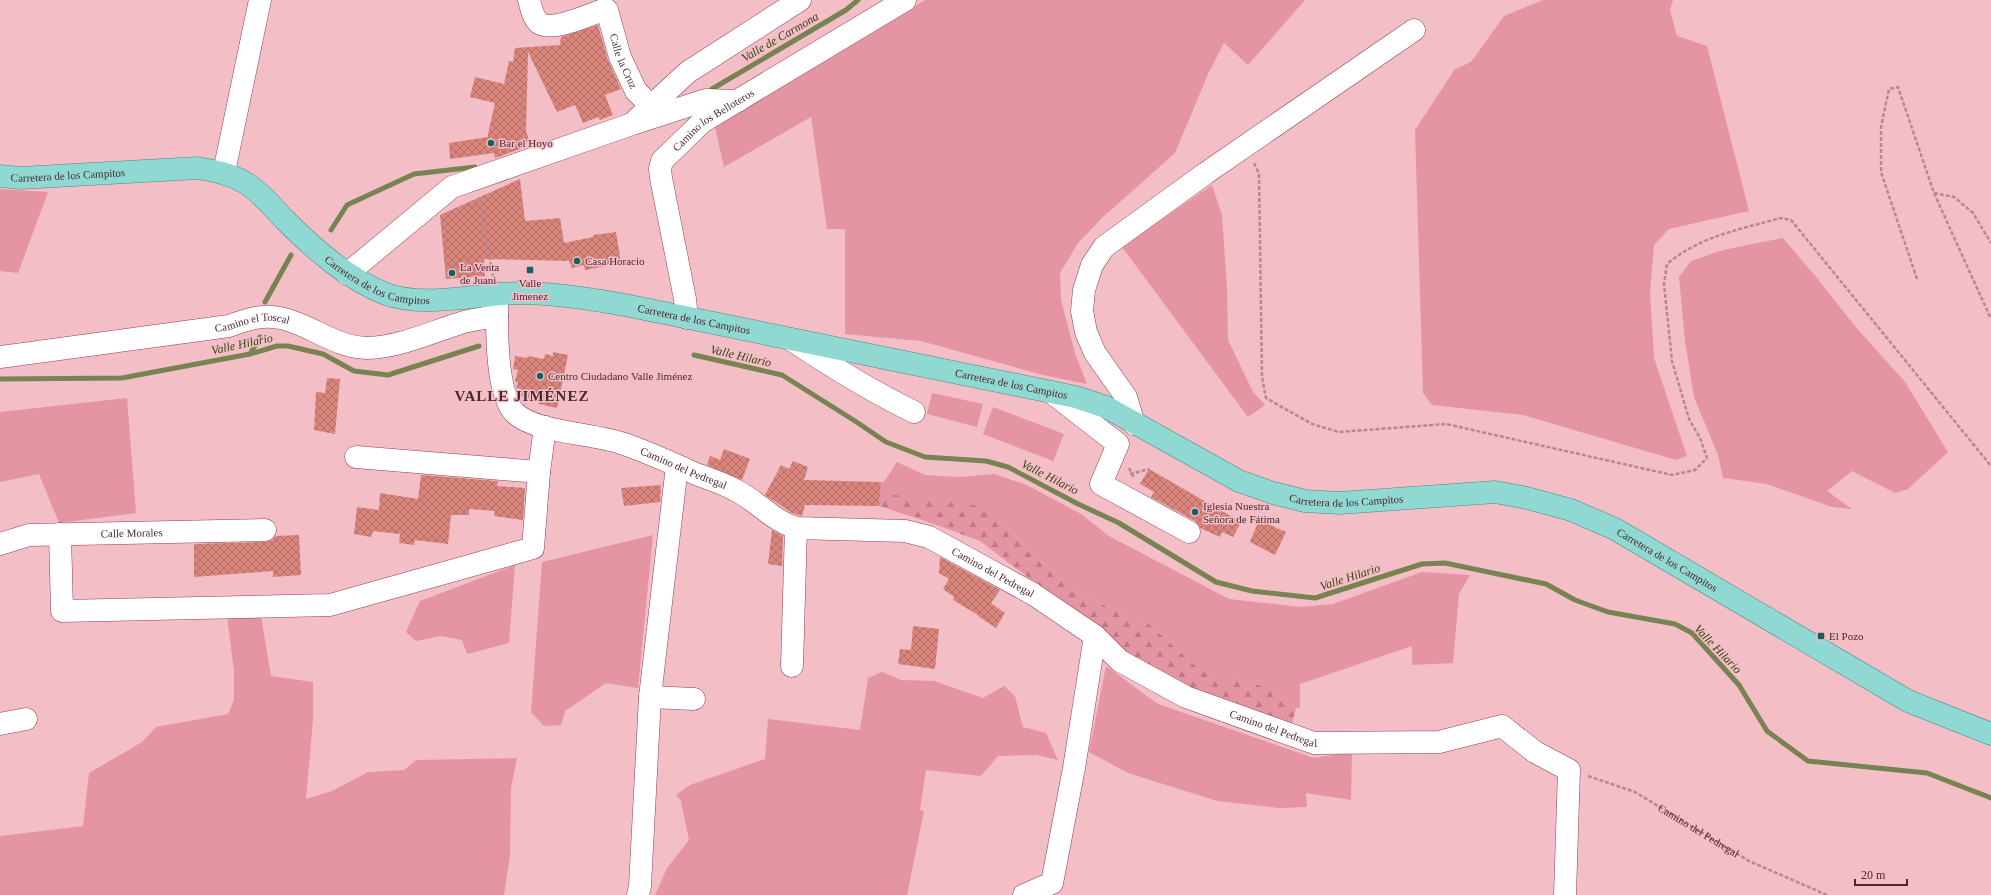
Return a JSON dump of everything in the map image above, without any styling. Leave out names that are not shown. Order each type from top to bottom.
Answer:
[{"type":"main road","name":"Carretera de los Campitos","points":[[0,176],[20,178],[198,168],[224,172],[244,182],[266,197],[286,221],[347,274],[388,294],[421,300],[497,294],[560,294],[614,303],[790,338],[1076,397],[1106,407],[1134,424],[1239,481],[1305,502],[1340,503],[1495,492],[1527,498],[1571,510],[1615,529],[1908,701],[1991,734]]},
{"type":"street","points":[[224,172],[260,0]]},
{"type":"street","name":"Calle la Cruz","points":[[529,0],[534,16],[539,22],[548,26],[607,10],[620,56],[636,91],[651,106]]},
{"type":"street","points":[[632,124],[688,72],[800,0]]},
{"type":"street","name":"Camino los Belloteros","points":[[687,318],[685,299],[660,169],[662,161],[702,122],[905,0]]},
{"type":"street","points":[[1134,424],[1126,397],[1095,353],[1086,332],[1082,311],[1084,290],[1092,265],[1104,247],[1206,173],[1248,146],[1414,30]]},
{"type":"street","points":[[347,274],[452,187],[632,124],[706,100],[738,101]]},
{"type":"street","name":"Camino del Pedregal","points":[[497,294],[497,316],[502,384],[506,400],[515,412],[526,421],[545,427],[620,442],[736,490],[768,514],[786,525],[796,528],[906,531],[929,537],[1033,594],[1095,636],[1120,662],[1186,697],[1314,743],[1439,742],[1502,726],[1535,752],[1569,770]]},
{"type":"street","name":"Camino el Toscal","points":[[0,357],[230,326],[261,317],[280,318],[324,337],[364,348],[379,348],[402,344],[465,322],[497,316]]},
{"type":"street","points":[[790,338],[840,373],[876,394],[914,412]]},
{"type":"street","points":[[1051,392],[1118,444],[1101,484],[1189,532]]},
{"type":"street","points":[[60,534],[62,611],[330,605],[533,548],[539,472],[545,427]]},
{"type":"street","points":[[356,457],[539,472]]},
{"type":"street","points":[[638,895],[640,886],[650,697],[677,466]]},
{"type":"street","points":[[792,666],[796,528]]},
{"type":"street","name":"Calle Morales","points":[[0,544],[29,535],[264,530]]},
{"type":"street","points":[[1024,895],[1052,883],[1074,768],[1095,636]]},
{"type":"street","points":[[650,697],[694,699]]},
{"type":"street","points":[[0,724],[26,719]]},
{"type":"street","points":[[1565,895],[1569,770]]},
{"type":"path","points":[[1917,279],[1881,172],[1881,127],[1889,89],[1898,87],[1934,193],[1991,319]]},
{"type":"path","points":[[1248,146],[1259,174],[1262,377],[1266,398],[1312,424],[1339,432],[1446,424],[1672,475],[1695,470],[1706,458],[1700,438],[1689,419],[1672,361],[1664,284],[1668,264],[1682,252],[1714,236],[1781,218],[1791,220],[1991,466]]},
{"type":"path","points":[[476,178],[491,268],[497,294]]},
{"type":"path","points":[[1934,193],[1954,197],[1973,213],[1991,244]]},
{"type":"path","points":[[1118,444],[1134,479]]},
{"type":"path","name":"Camino del Pedregal","points":[[1569,770],[1635,792],[1749,861],[1827,895]]},
{"type":"green space","points":[[925,0],[1305,0],[1248,65],[1224,43],[1208,74],[1175,153],[1103,217],[1078,243],[1060,273],[1061,300],[1075,353],[1087,384],[1043,375],[921,341],[845,334],[845,229],[827,229],[811,117],[724,167],[714,123],[804,73]]},
{"type":"green space","points":[[1543,0],[1673,0],[1670,10],[1677,36],[1707,46],[1749,211],[1669,229],[1654,245],[1650,293],[1654,358],[1687,456],[1676,460],[1523,415],[1432,405],[1423,393],[1415,130],[1455,69],[1471,62],[1504,16]]},
{"type":"green space","points":[[1212,185],[1222,215],[1227,288],[1228,340],[1253,392],[1265,405],[1248,417],[1122,247]]},
{"type":"green space","points":[[0,189],[48,192],[18,273],[0,271]]},
{"type":"green space","points":[[1783,238],[1854,325],[1905,382],[1948,452],[1908,489],[1895,493],[1852,471],[1827,491],[1852,509],[1832,507],[1767,484],[1723,478],[1718,455],[1694,397],[1685,341],[1679,277],[1691,261],[1723,250]]},
{"type":"green space","points":[[932,393],[983,404],[977,427],[927,414]]},
{"type":"green space","points":[[127,398],[136,513],[59,523],[39,474],[0,482],[0,412]]},
{"type":"green space","points":[[993,407],[1064,434],[1053,461],[983,434]]},
{"type":"green space","points":[[897,462],[925,475],[960,477],[994,474],[1027,485],[1081,514],[1109,536],[1229,599],[1301,607],[1333,604],[1422,572],[1470,575],[1459,594],[1453,663],[1412,665],[1412,646],[1300,684],[1300,708],[1296,708],[1277,690],[1200,670],[1148,623],[1109,608],[1062,581],[1001,522],[880,493],[881,482],[884,482]]},
{"type":"green space","points":[[880,493],[979,506],[1001,522],[1062,581],[1109,608],[1148,623],[1200,670],[1277,690],[1296,708],[1292,724],[1190,692],[1123,654],[1091,622],[1030,579],[980,541],[879,506]]},
{"type":"green space","points":[[653,535],[638,688],[606,683],[565,711],[561,725],[544,726],[531,712],[542,562]]},
{"type":"green space","points":[[515,565],[509,643],[467,654],[462,640],[441,636],[416,641],[406,632],[420,601]]},
{"type":"green space","points":[[227,616],[261,616],[271,676],[313,682],[313,719],[306,799],[332,791],[368,772],[404,770],[416,760],[517,758],[511,788],[510,855],[504,895],[0,895],[0,836],[83,826],[89,773],[142,742],[156,727],[228,714],[234,700],[234,671]]},
{"type":"green space","points":[[1106,666],[1158,704],[1314,758],[1352,752],[1351,800],[1306,793],[1307,807],[1280,808],[1217,801],[1128,773],[1089,752]]},
{"type":"green space","points":[[882,672],[901,680],[934,681],[983,698],[1004,686],[1015,696],[1023,727],[1046,733],[1058,760],[1037,755],[998,756],[981,776],[926,770],[920,810],[924,811],[907,895],[655,895],[667,868],[689,840],[681,801],[676,795],[690,785],[765,759],[768,719],[860,730],[868,678]]},
{"type":"building","points":[[598,25],[608,60],[621,89],[605,95],[613,115],[600,120],[598,117],[583,123],[575,105],[557,112],[528,52],[526,131],[529,141],[519,145],[520,149],[495,158],[494,153],[450,159],[449,143],[488,137],[495,103],[470,97],[475,77],[504,84],[509,61],[513,62],[515,48],[560,45],[561,37]]},
{"type":"building","points":[[520,179],[525,221],[560,218],[564,243],[593,237],[593,235],[616,232],[621,263],[585,270],[584,265],[572,268],[569,261],[484,259],[485,276],[446,279],[440,215]]},
{"type":"building","name":"Centro Ciudadano Valle Jiménez","points":[[553,352],[568,355],[557,408],[539,404],[539,401],[520,396],[521,389],[516,388],[518,382],[515,381],[518,370],[513,369],[515,356],[527,358],[528,356],[544,359],[545,354],[553,356]]},
{"type":"building","points":[[327,378],[340,379],[335,434],[314,430],[316,392],[325,393]]},
{"type":"building","points":[[724,449],[750,459],[742,480],[707,465],[710,456],[720,460]]},
{"type":"building","points":[[793,461],[808,467],[804,480],[881,482],[879,506],[805,505],[802,516],[792,513],[765,495],[781,465],[789,469]]},
{"type":"building","name":"Iglesia Nuestra Señora de Fátima","points":[[1149,469],[1241,522],[1233,537],[1222,532],[1220,537],[1200,528],[1195,521],[1151,497],[1154,492],[1140,484]]},
{"type":"building","points":[[421,475],[498,481],[497,486],[525,488],[523,520],[494,516],[495,511],[469,509],[469,515],[451,515],[448,544],[415,540],[414,545],[399,543],[400,534],[373,531],[371,537],[354,534],[357,507],[379,510],[380,493],[418,499]]},
{"type":"building","points":[[661,485],[660,502],[624,506],[621,488]]},
{"type":"building","points":[[1259,520],[1286,532],[1275,555],[1250,542]]},
{"type":"building","points":[[772,530],[783,536],[782,566],[768,564]]},
{"type":"building","points":[[299,535],[301,575],[273,577],[273,571],[194,577],[194,544],[265,542],[272,540],[276,536]]},
{"type":"building","points":[[940,557],[1000,590],[991,603],[1005,613],[996,628],[953,600],[954,597],[943,589],[949,579],[939,573]]},
{"type":"building","points":[[913,626],[939,629],[935,669],[898,664],[900,649],[911,650]]},
{"type":"waterway","name":"Valle de Carmona","points":[[712,89],[846,10],[858,0]]},
{"type":"waterway","name":"Valle de Carmona","points":[[331,230],[347,205],[414,174],[475,167]]},
{"type":"waterway","points":[[265,302],[291,255]]},
{"type":"waterway","points":[[250,354],[260,337]]},
{"type":"waterway","name":"Valle Hilario","points":[[0,379],[122,378],[250,354],[277,346],[288,346],[323,354],[354,371],[388,375],[479,346]]},
{"type":"waterway","name":"Valle Hilario","points":[[694,355],[782,375],[886,442],[925,457],[986,461],[1008,467],[1076,503],[1119,523],[1216,582],[1252,591],[1315,598],[1422,564],[1445,563],[1546,584],[1575,600],[1608,612],[1675,624],[1692,633],[1739,685],[1767,731],[1808,761],[1927,773],[1991,798]]},
{"type":"place","name":"Bar el Hoyo","points":[[491,143]]},
{"type":"place","name":"Casa Horacio","points":[[577,261]]},
{"type":"place","name":"Valle Jimenez","points":[[530,270]]},
{"type":"place","name":"La Venta de Juani","points":[[452,273]]},
{"type":"place","name":"Centro Ciudadano Valle Jiménez","points":[[540,376]]},
{"type":"place","name":"Iglesia Nuestra Señora de Fátima","points":[[1195,512]]},
{"type":"place","name":"El Pozo","points":[[1821,636]]},
{"type":"district","name":"VALLE JIMÉNEZ","points":[[522,396]]}]
